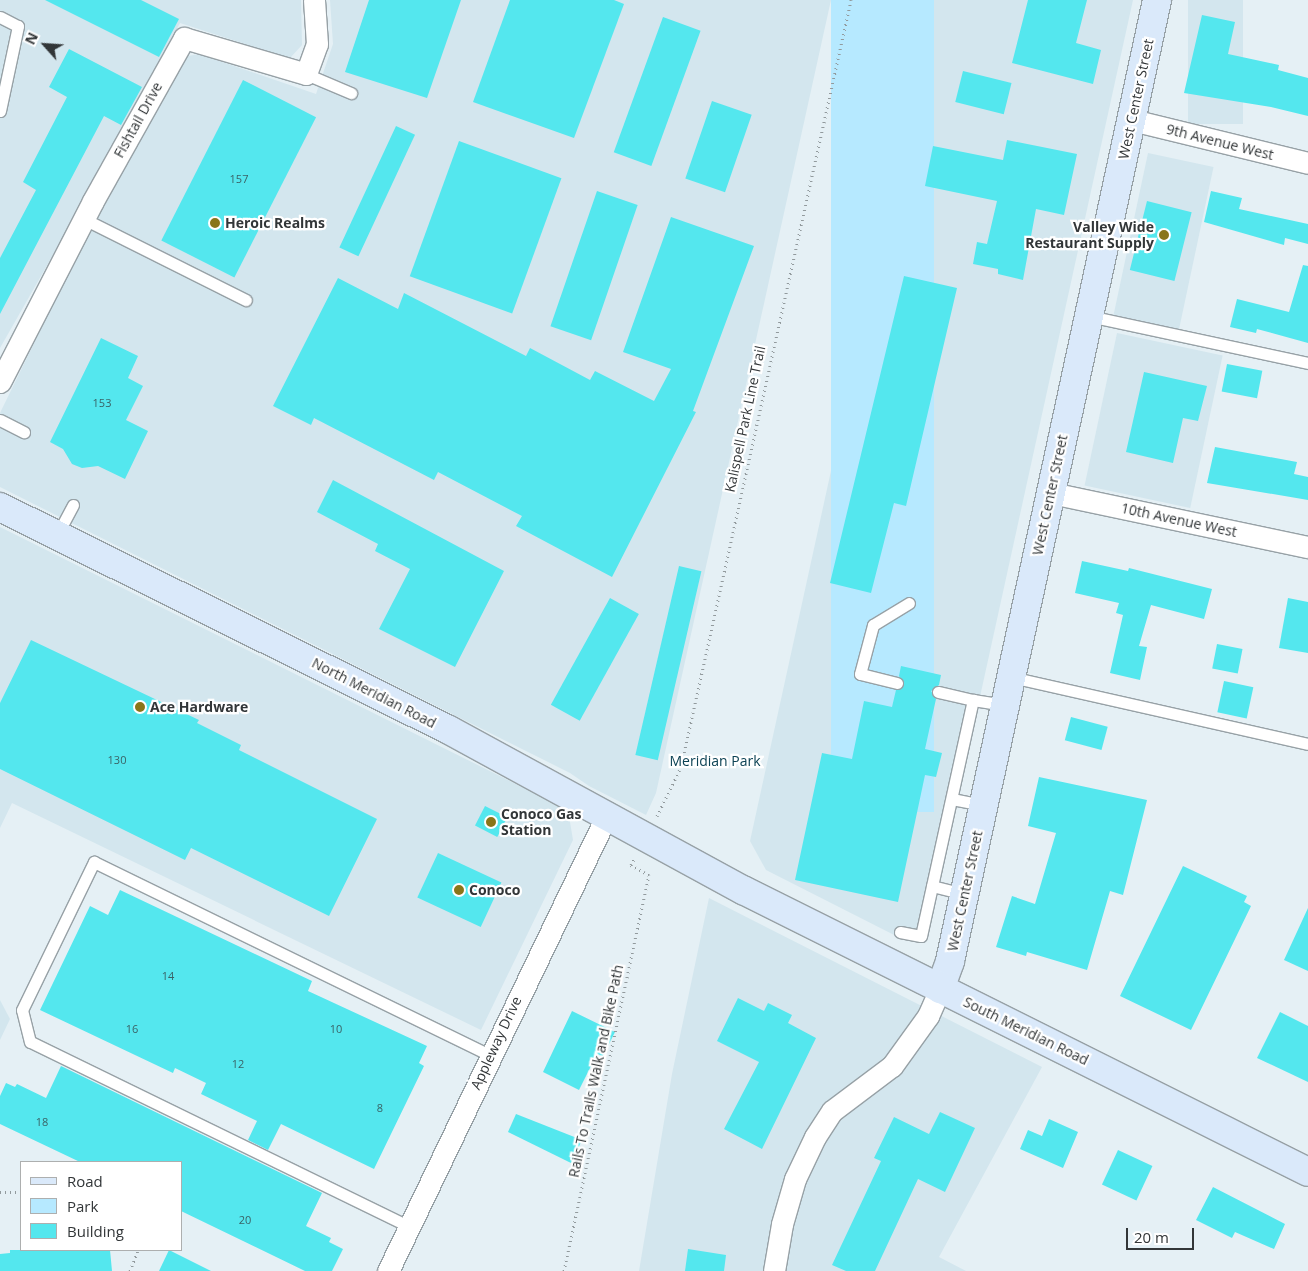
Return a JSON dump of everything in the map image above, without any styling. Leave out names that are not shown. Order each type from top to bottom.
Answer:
[{"type":"street","points":[[306,74],[317,44],[314,0]]},
{"type":"street","name":"West Center Street","points":[[940,989],[950,961],[965,894],[1157,0]]},
{"type":"street","name":"Fishtail Drive","points":[[1,378],[84,219],[184,38],[306,74]]},
{"type":"street","name":"9th Avenue West","points":[[1132,120],[1308,163]]},
{"type":"street","name":"10th Avenue West","points":[[1050,493],[1308,547]]},
{"type":"street","name":"North Meridian Road","points":[[0,507],[440,726],[743,890]]},
{"type":"street","name":"Appleway Drive","points":[[388,1271],[490,1055],[607,815]]},
{"type":"street","name":"South Meridian Road","points":[[743,890],[1308,1172]]},
{"type":"street","points":[[774,1271],[782,1224],[796,1179],[815,1137],[832,1112],[892,1066],[928,1016],[940,989]]},
{"type":"lane","points":[[0,18],[18,26],[0,111]]},
{"type":"lane","points":[[306,74],[351,93]]},
{"type":"lane","points":[[84,219],[246,300]]},
{"type":"lane","points":[[1089,316],[1308,363]]},
{"type":"lane","points":[[0,420],[24,432]]},
{"type":"lane","points":[[57,535],[73,505]]},
{"type":"lane","points":[[897,683],[860,674],[873,625],[910,603]]},
{"type":"lane","points":[[1011,677],[1308,744]]},
{"type":"lane","points":[[938,692],[1005,705]]},
{"type":"lane","points":[[900,932],[921,936],[973,700]]},
{"type":"lane","points":[[952,799],[984,805]]},
{"type":"lane","points":[[408,1226],[30,1042],[22,1010],[94,862],[490,1055]]},
{"type":"lane","points":[[932,886],[965,894]]},
{"type":"path","name":"Kalispell Park Line Trail","points":[[645,837],[682,767],[850,0]]},
{"type":"path","name":"Rails To Trails Walk and Bike Path","points":[[564,1271],[649,875]]},
{"type":"path","points":[[0,1192],[20,1192]]},
{"type":"path","points":[[130,1271],[138,1251]]},
{"type":"shaded area","points":[[0,0],[301,0],[302,45],[291,57],[285,57],[180,23],[123,132],[0,348]]},
{"type":"shaded area","points":[[330,0],[831,0],[656,793],[646,815],[589,786],[570,773],[0,487],[0,413],[101,206],[182,61],[188,56],[199,54],[316,94],[333,44]]},
{"type":"shaded area","points":[[934,0],[1133,0],[929,929],[904,940],[766,870],[750,841]]},
{"type":"shaded area","points":[[1188,0],[1243,0],[1243,124],[1188,124]]},
{"type":"shaded area","points":[[1148,153],[1214,167],[1179,329],[1113,315]]},
{"type":"shaded area","points":[[1117,333],[1223,355],[1190,508],[1085,486]]},
{"type":"shaded area","points":[[0,527],[568,810],[573,840],[481,1030],[12,803],[0,828]]},
{"type":"shaded area","points":[[709,898],[1042,1067],[939,1257],[966,1271],[639,1271],[672,1074]]},
{"type":"shaded area","points":[[0,1000],[10,1019],[0,1040]]},
{"type":"green space","points":[[831,0],[934,0],[934,812],[831,812]]},
{"type":"building","points":[[45,0],[141,0],[179,19],[159,57]]},
{"type":"building","points":[[369,0],[461,0],[427,98],[345,72]]},
{"type":"building","points":[[510,0],[614,0],[624,4],[574,138],[473,102]]},
{"type":"building","points":[[1028,0],[1087,0],[1076,43],[1101,50],[1093,84],[1012,63]]},
{"type":"building","points":[[1202,15],[1235,22],[1228,54],[1279,65],[1278,70],[1308,78],[1308,116],[1271,107],[1184,93]]},
{"type":"building","points":[[663,17],[701,31],[651,166],[614,152]]},
{"type":"building","points":[[69,49],[142,87],[121,125],[104,116],[0,314],[0,258],[36,190],[23,182],[67,97],[49,87]]},
{"type":"building","points":[[963,71],[1012,83],[1004,114],[955,102]]},
{"type":"building","points":[[243,80],[316,117],[234,278],[161,240]]},
{"type":"building","points":[[712,101],[752,115],[725,192],[685,179]]},
{"type":"building","points":[[396,126],[415,135],[358,256],[339,247]]},
{"type":"building","points":[[1007,140],[1077,154],[1064,215],[1036,209],[1023,280],[998,274],[998,269],[973,264],[977,242],[987,244],[997,201],[925,186],[933,146],[1003,160]]},
{"type":"building","points":[[459,141],[561,178],[512,314],[410,276]]},
{"type":"building","points":[[597,191],[638,205],[591,340],[550,326]]},
{"type":"building","points":[[1211,191],[1242,198],[1239,209],[1308,224],[1308,244],[1285,238],[1284,245],[1204,222]]},
{"type":"building","points":[[1147,201],[1192,212],[1174,281],[1130,270]]},
{"type":"building","points":[[671,217],[754,246],[693,411],[696,412],[612,577],[516,526],[522,516],[438,472],[434,480],[314,418],[311,425],[273,406],[338,278],[398,309],[404,293],[526,356],[530,348],[590,380],[595,371],[654,401],[671,369],[623,352]]},
{"type":"building","points":[[1303,265],[1308,266],[1308,343],[1257,329],[1256,333],[1230,327],[1237,299],[1289,312]]},
{"type":"building","points":[[904,276],[957,288],[906,506],[894,503],[871,593],[830,583]]},
{"type":"building","points":[[101,338],[138,356],[128,378],[143,386],[126,420],[148,431],[125,479],[98,466],[82,468],[72,464],[63,449],[50,442]]},
{"type":"building","points":[[1227,364],[1262,371],[1257,398],[1222,391]]},
{"type":"building","points":[[1144,372],[1207,386],[1198,421],[1183,418],[1173,463],[1126,452]]},
{"type":"building","points":[[1215,447],[1297,462],[1294,474],[1308,477],[1308,500],[1207,483]]},
{"type":"building","points":[[333,480],[504,571],[455,667],[379,629],[410,569],[375,551],[378,544],[317,512]]},
{"type":"building","points":[[1082,561],[1128,571],[1129,568],[1212,589],[1204,619],[1151,605],[1139,646],[1147,647],[1140,680],[1110,673],[1123,615],[1116,613],[1119,603],[1075,593]]},
{"type":"building","points":[[679,566],[701,571],[658,760],[635,755]]},
{"type":"building","points":[[610,598],[639,614],[580,721],[551,705]]},
{"type":"building","points":[[1288,598],[1308,602],[1308,653],[1279,648]]},
{"type":"building","points":[[31,640],[199,720],[197,723],[241,745],[239,750],[377,819],[329,916],[191,848],[185,860],[0,769],[0,703]]},
{"type":"building","points":[[1217,644],[1243,649],[1238,674],[1212,669]]},
{"type":"building","points":[[901,666],[941,675],[939,685],[931,691],[936,699],[925,749],[942,753],[936,777],[925,775],[898,902],[795,880],[822,753],[852,759],[864,701],[892,707],[896,690],[904,684],[899,676]]},
{"type":"building","points":[[1224,681],[1253,687],[1247,719],[1217,712]]},
{"type":"building","points":[[1071,717],[1108,727],[1101,750],[1065,740]]},
{"type":"building","points":[[1039,777],[1147,800],[1123,895],[1110,891],[1087,970],[1027,952],[1026,956],[996,947],[1012,896],[1035,904],[1056,833],[1028,826]]},
{"type":"building","name":"Conoco Gas Station","points":[[485,806],[507,817],[497,837],[475,826]]},
{"type":"building","name":"Conoco","points":[[438,853],[501,883],[481,927],[417,897]]},
{"type":"building","points":[[1183,866],[1247,896],[1244,902],[1251,906],[1191,1030],[1120,996]]},
{"type":"building","points":[[120,890],[312,981],[308,991],[427,1046],[419,1063],[424,1066],[374,1169],[281,1124],[268,1150],[248,1140],[257,1121],[201,1094],[206,1083],[175,1068],[173,1073],[40,1010],[90,906],[108,915]]},
{"type":"building","points":[[1308,908],[1308,971],[1284,960]]},
{"type":"building","points":[[738,998],[764,1011],[768,1003],[792,1015],[788,1023],[816,1038],[762,1149],[724,1129],[759,1062],[717,1041]]},
{"type":"building","points":[[572,1011],[615,1032],[603,1056],[597,1054],[579,1090],[543,1072]]},
{"type":"building","points":[[1280,1012],[1308,1026],[1308,1082],[1257,1058]]},
{"type":"building","points":[[61,1066],[322,1193],[306,1226],[331,1238],[329,1242],[343,1249],[332,1271],[305,1271],[182,1211],[182,1161],[78,1161],[0,1124],[0,1096],[6,1083],[15,1087],[17,1084],[46,1098]]},
{"type":"building","points":[[940,1112],[975,1128],[945,1192],[918,1179],[875,1271],[846,1271],[832,1265],[881,1161],[874,1158],[894,1117],[929,1134]]},
{"type":"building","points":[[516,1114],[582,1140],[571,1163],[508,1132]]},
{"type":"building","points":[[1049,1119],[1078,1132],[1063,1168],[1020,1149],[1028,1130],[1042,1136]]},
{"type":"building","points":[[1118,1150],[1152,1166],[1136,1200],[1102,1184]]},
{"type":"building","points":[[1213,1187],[1285,1224],[1274,1249],[1235,1232],[1232,1238],[1196,1220]]},
{"type":"building","points":[[688,1249],[726,1255],[724,1271],[685,1271]]},
{"type":"building","points":[[10,1250],[110,1251],[112,1271],[0,1271],[0,1254],[10,1253]]},
{"type":"building","points":[[169,1251],[171,1251],[211,1271],[159,1271]]},
{"type":"place","name":"Heroic Realms","points":[[215,223]]},
{"type":"place","name":"Valley Wide Restaurant Supply","points":[[1164,235]]},
{"type":"place","name":"Ace Hardware","points":[[140,707]]},
{"type":"place","name":"Conoco Gas Station","points":[[491,822]]},
{"type":"place","name":"Conoco","points":[[459,890]]},
{"type":"park label","name":"Meridian Park","points":[[715,761]]}]
